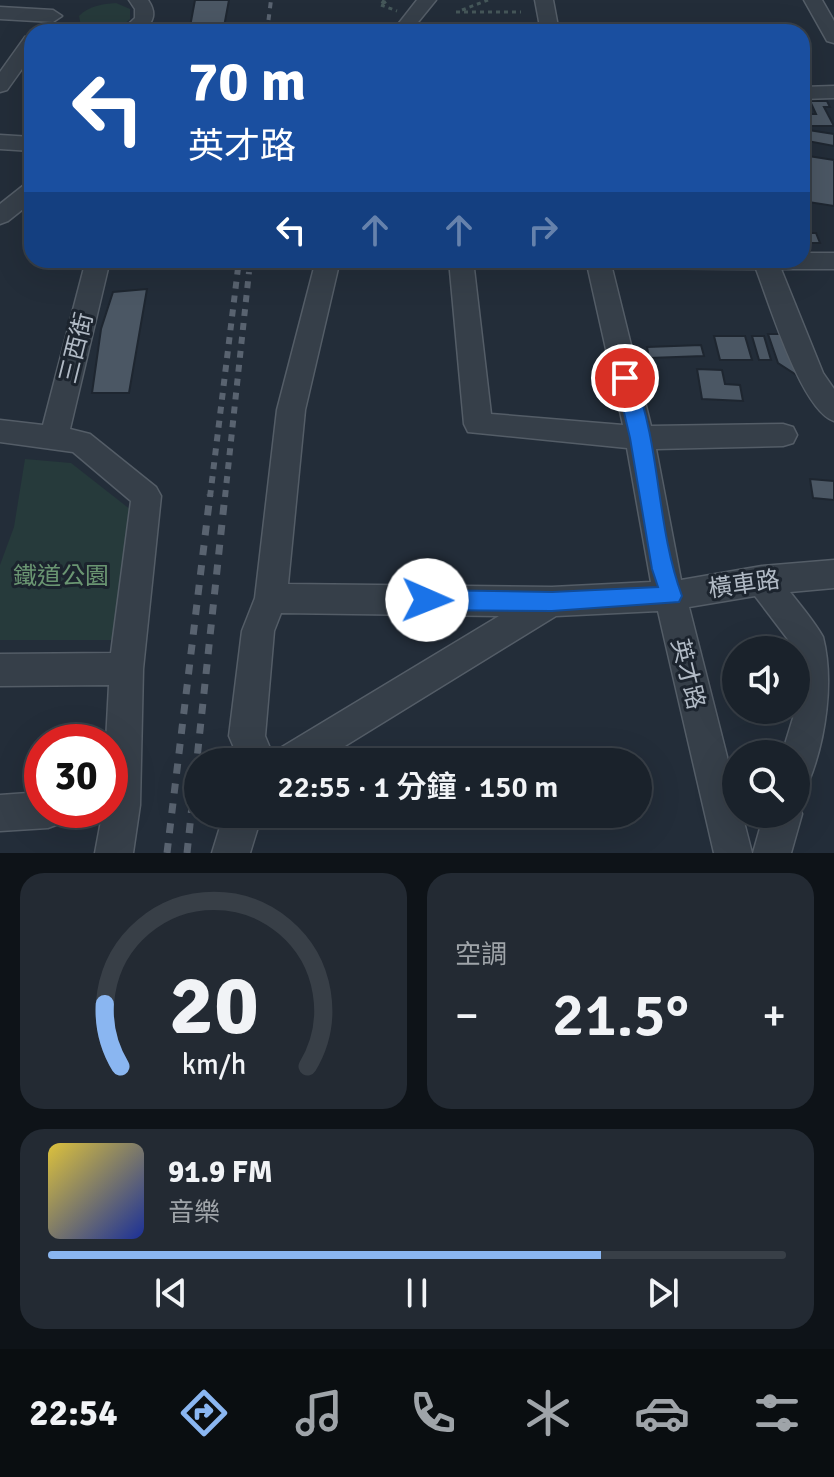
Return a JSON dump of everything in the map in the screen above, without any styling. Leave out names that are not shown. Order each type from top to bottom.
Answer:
[{"type":"street","points":[[138,0],[145,6],[146,14],[141,24]]},
{"type":"street","points":[[405,24],[427,0]]},
{"type":"street","points":[[544,0],[548,24]]},
{"type":"street","points":[[813,0],[834,37]]},
{"type":"street","points":[[0,13],[55,18]]},
{"type":"street","points":[[0,86],[24,63]]},
{"type":"street","points":[[810,93],[834,92]]},
{"type":"street","points":[[0,142],[24,144]]},
{"type":"street","points":[[0,216],[24,196]]},
{"type":"street","points":[[810,261],[834,261]]},
{"type":"street","name":"三西街","points":[[54,436],[96,268]]},
{"type":"street","points":[[252,748],[247,736],[258,631],[271,598],[291,410],[326,268]]},
{"type":"street","points":[[462,268],[478,424],[640,438],[783,435]]},
{"type":"street","name":"英才路","points":[[600,268],[640,438],[662,569],[733,853]]},
{"type":"street","points":[[768,268],[811,377],[834,410]]},
{"type":"street","points":[[0,431],[54,436],[80,442],[146,496],[122,724]]},
{"type":"street","name":"橫車路","points":[[271,598],[552,602],[671,596],[762,580],[834,574]]},
{"type":"street","points":[[762,580],[811,647],[821,682],[804,740]]},
{"type":"street","points":[[309,748],[552,602]]},
{"type":"street","points":[[0,670],[126,669]]},
{"type":"street","points":[[0,813],[24,812]]},
{"type":"street","points":[[114,853],[115,828]]},
{"type":"street","points":[[231,853],[239,828]]},
{"type":"street","points":[[772,853],[779,828]]},
{"type":"path","points":[[386,0],[381,5],[399,12]]},
{"type":"path","points":[[488,0],[456,12],[521,12]]},
{"type":"green space","points":[[116,3],[130,9],[130,19],[124,24],[81,24],[79,16],[100,5]]},
{"type":"green space","name":"鐵道公園","points":[[25,459],[71,463],[131,510],[115,640],[0,640],[0,565],[14,527]]},
{"type":"building","points":[[195,0],[229,0],[224,24],[190,24]]},
{"type":"building","points":[[810,101],[827,101],[830,107],[824,107],[834,126],[810,126],[810,114],[816,114]]},
{"type":"building","points":[[810,130],[834,134],[834,146],[810,142]]},
{"type":"building","points":[[810,156],[834,160],[834,206],[810,202]]},
{"type":"building","points":[[810,233],[816,233],[820,243],[810,243]]},
{"type":"building","points":[[147,289],[129,393],[92,393],[101,329],[113,292]]},
{"type":"building","points":[[768,334],[782,334],[798,376],[778,363]]},
{"type":"building","points":[[714,336],[745,336],[752,360],[720,360]]},
{"type":"building","points":[[752,336],[764,336],[771,360],[759,360]]},
{"type":"building","points":[[701,345],[704,356],[649,358],[647,347]]},
{"type":"building","points":[[697,369],[722,370],[725,384],[740,385],[743,401],[702,399]]},
{"type":"building","points":[[810,479],[834,481],[834,500],[813,498]]},
{"type":"railway","points":[[268,24],[271,0]]},
{"type":"railway","points":[[210,497],[238,268]]},
{"type":"railway","points":[[225,497],[249,272]]},
{"type":"railway","points":[[167,853],[210,495]]},
{"type":"railway","points":[[187,853],[225,495]]},
{"type":"route","points":[[427,600],[552,602],[671,596],[662,569],[640,438],[625,378]]}]
